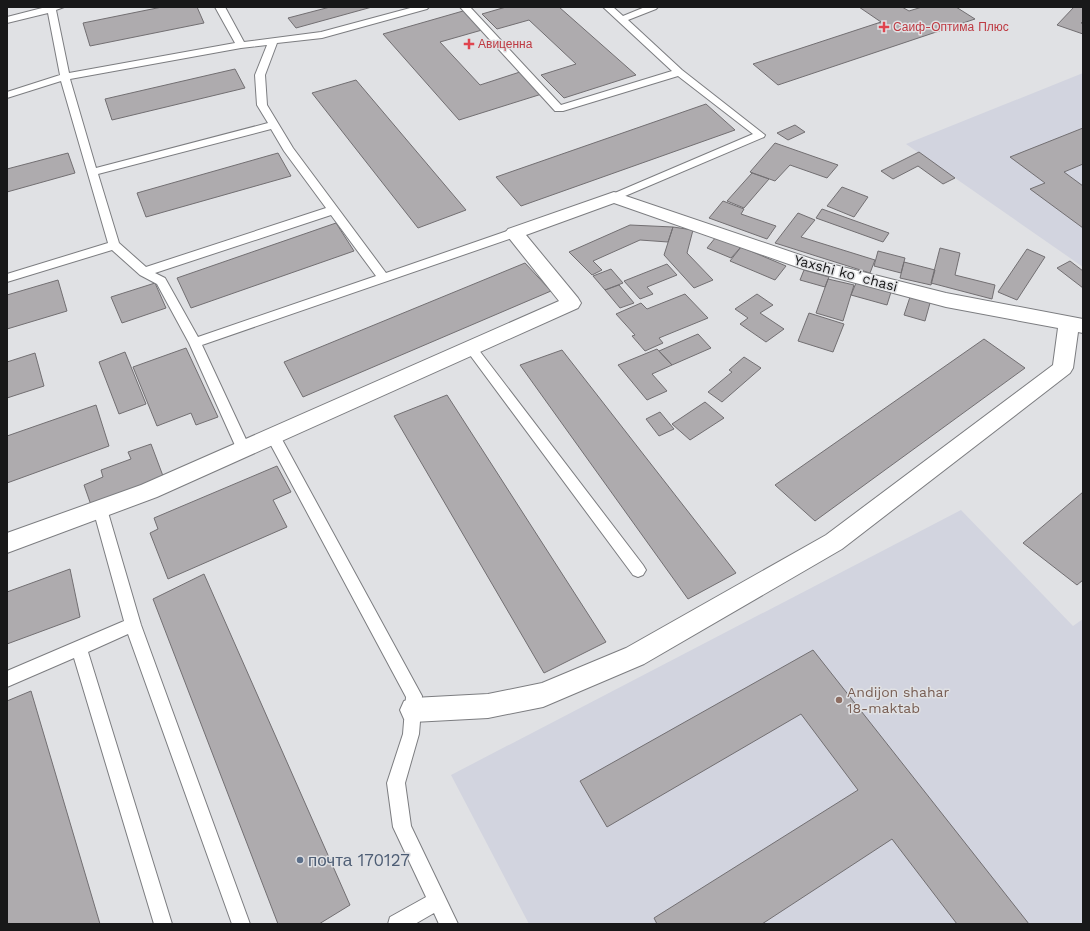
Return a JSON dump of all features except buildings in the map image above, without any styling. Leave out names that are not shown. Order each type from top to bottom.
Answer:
[{"type":"street","points":[[7,543],[149,491],[571,303],[514,233],[614,197]]},
{"type":"street","name":"Yaxshi koʻchasi","points":[[614,197],[810,265],[946,300],[1076,325]]},
{"type":"street","points":[[413,710],[488,706],[543,695],[635,656],[834,542],[1063,368],[1076,325]]},
{"type":"lane","points":[[220,7],[241,45]]},
{"type":"lane","points":[[7,95],[65,77],[241,45],[322,35],[424,7]]},
{"type":"lane","points":[[465,7],[560,109],[680,72]]},
{"type":"lane","points":[[608,7],[680,72],[760,136],[614,197]]},
{"type":"lane","points":[[622,19],[653,7]]},
{"type":"lane","points":[[7,20],[54,8],[68,92],[114,245],[144,272],[161,281],[195,343],[243,448]]},
{"type":"lane","points":[[273,42],[260,75],[262,105],[288,149],[384,278]]},
{"type":"lane","points":[[92,172],[273,125]]},
{"type":"lane","points":[[144,272],[333,210]]},
{"type":"lane","points":[[195,343],[514,233]]},
{"type":"lane","points":[[7,278],[114,245]]},
{"type":"lane","points":[[471,348],[638,570]]},
{"type":"lane","points":[[273,436],[414,696],[411,734],[396,783],[402,827],[449,924]]},
{"type":"lane","points":[[100,509],[133,625],[241,924]]},
{"type":"lane","points":[[7,679],[133,625]]},
{"type":"lane","points":[[79,648],[163,924]]},
{"type":"lane","points":[[397,924],[437,901]]},
{"type":"shaded area","points":[[1083,73],[1083,267],[906,144]]},
{"type":"shaded area","name":"Andijon shahar 18-maktab","points":[[961,510],[1073,626],[1083,619],[1083,924],[529,924],[451,775]]},
{"type":"place","name":"Саиф-Оптима Плюс","points":[[884,27]]},
{"type":"place","name":"Авиценна","points":[[469,44]]},
{"type":"place","name":"Andijon shahar 18-maktab","points":[[839,700]]},
{"type":"place","name":"почта 170127","points":[[300,860]]}]
